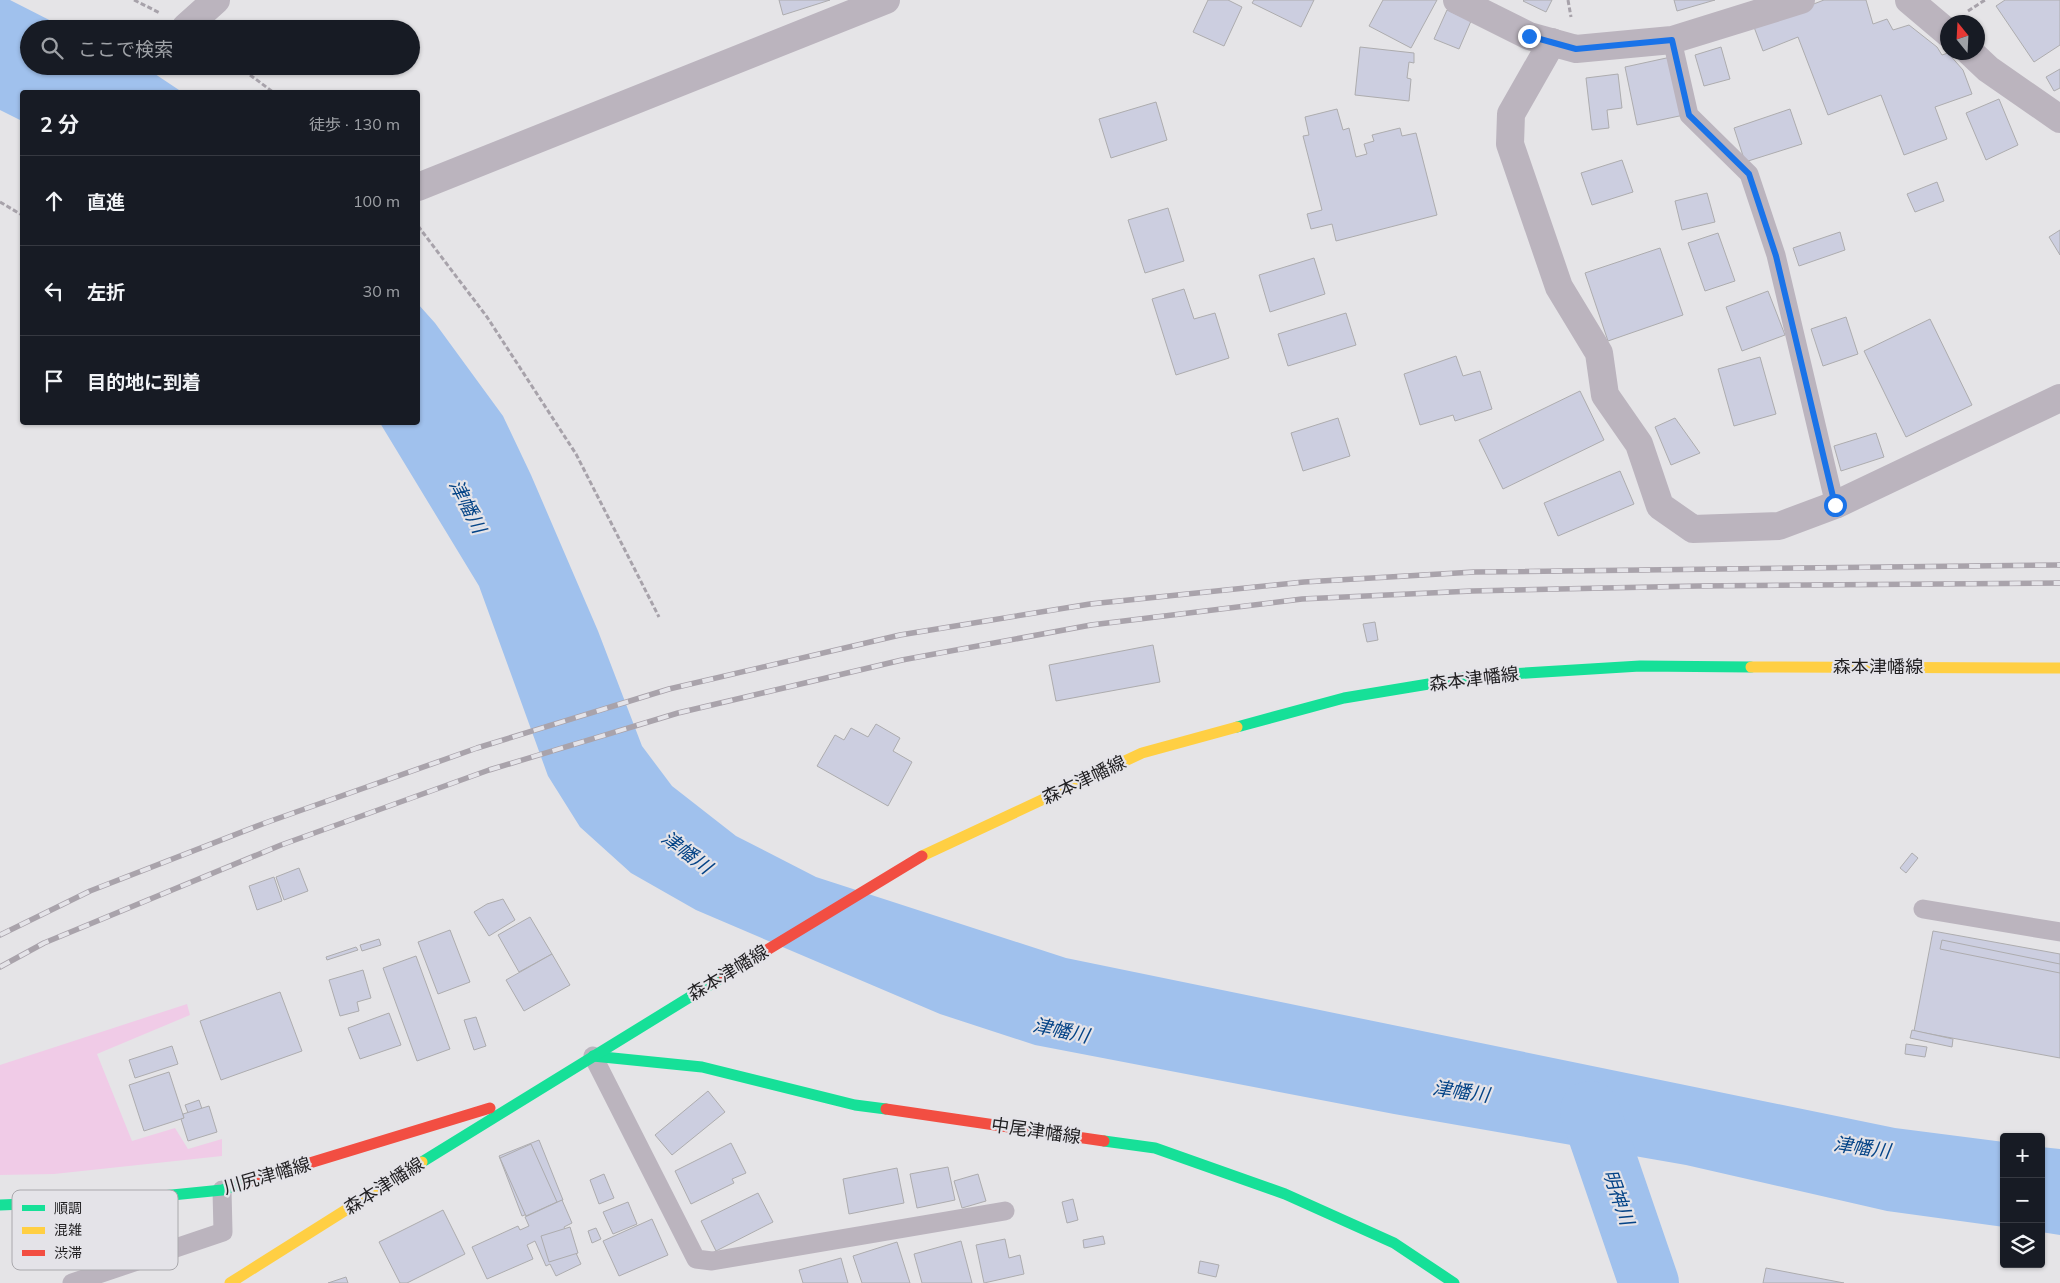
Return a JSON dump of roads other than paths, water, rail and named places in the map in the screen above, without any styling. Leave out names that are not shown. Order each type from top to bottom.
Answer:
[{"type":"main road","name":"森本津幡線","points":[[230,1283],[680,1002],[929,852],[1142,753],[1344,698],[1477,676],[1640,666],[2060,668]]},
{"type":"main road","name":"中尾津幡線","points":[[593,1056],[702,1067],[855,1105],[1155,1148],[1285,1194],[1394,1243],[1454,1283]]},
{"type":"main road","name":"川尻津幡線","points":[[178,1194],[222,1190],[526,1097]]},
{"type":"street","points":[[194,20],[216,0]]},
{"type":"street","points":[[420,186],[886,0]]},
{"type":"street","points":[[1457,0],[1529,36],[1576,49],[1672,40],[1801,0]]},
{"type":"street","points":[[1909,0],[1940,26]]},
{"type":"street","points":[[1552,42],[1511,114],[1510,144],[1559,287],[1599,353],[1606,395],[1639,444],[1660,506],[1692,529],[1779,526],[1835,505],[2060,398]]},
{"type":"street","points":[[1979,60],[2060,119]]},
{"type":"lane","points":[[1672,40],[1689,115],[1749,174],[1776,256],[1835,505]]},
{"type":"lane","points":[[1923,909],[2060,932]]},
{"type":"lane","points":[[593,1056],[696,1259],[712,1261],[1005,1210]]},
{"type":"lane","points":[[178,1247],[223,1232],[222,1190]]},
{"type":"lane","points":[[72,1283],[110,1270]]},
{"type":"water","points":[[0,0],[10,0],[49,20],[20,20],[20,75],[156,75],[179,90],[20,90],[20,120],[0,110]]},
{"type":"water","name":"津幡川","points":[[420,306],[435,323],[503,416],[531,475],[598,631],[642,746],[672,786],[736,836],[816,877],[1066,958],[1895,1128],[2000,1141],[2000,1226],[1887,1211],[1686,1165],[1394,1114],[1035,1045],[940,1014],[696,910],[631,873],[580,827],[548,776],[479,586],[381,425],[420,425]]},
{"type":"water","points":[[2045,1147],[2060,1149],[2060,1235],[2045,1233]]},
{"type":"waterway","name":"明神川","points":[[1590,1111],[1649,1283]]},
{"type":"railway","points":[[0,935],[90,891],[265,823],[477,748],[669,689],[900,635],[1090,604],[1304,582],[1474,572],[2060,565]]},
{"type":"railway","points":[[0,967],[44,943],[281,845],[489,770],[678,713],[902,660],[1091,625],[1302,599],[1472,591],[1698,586],[2060,583]]}]
